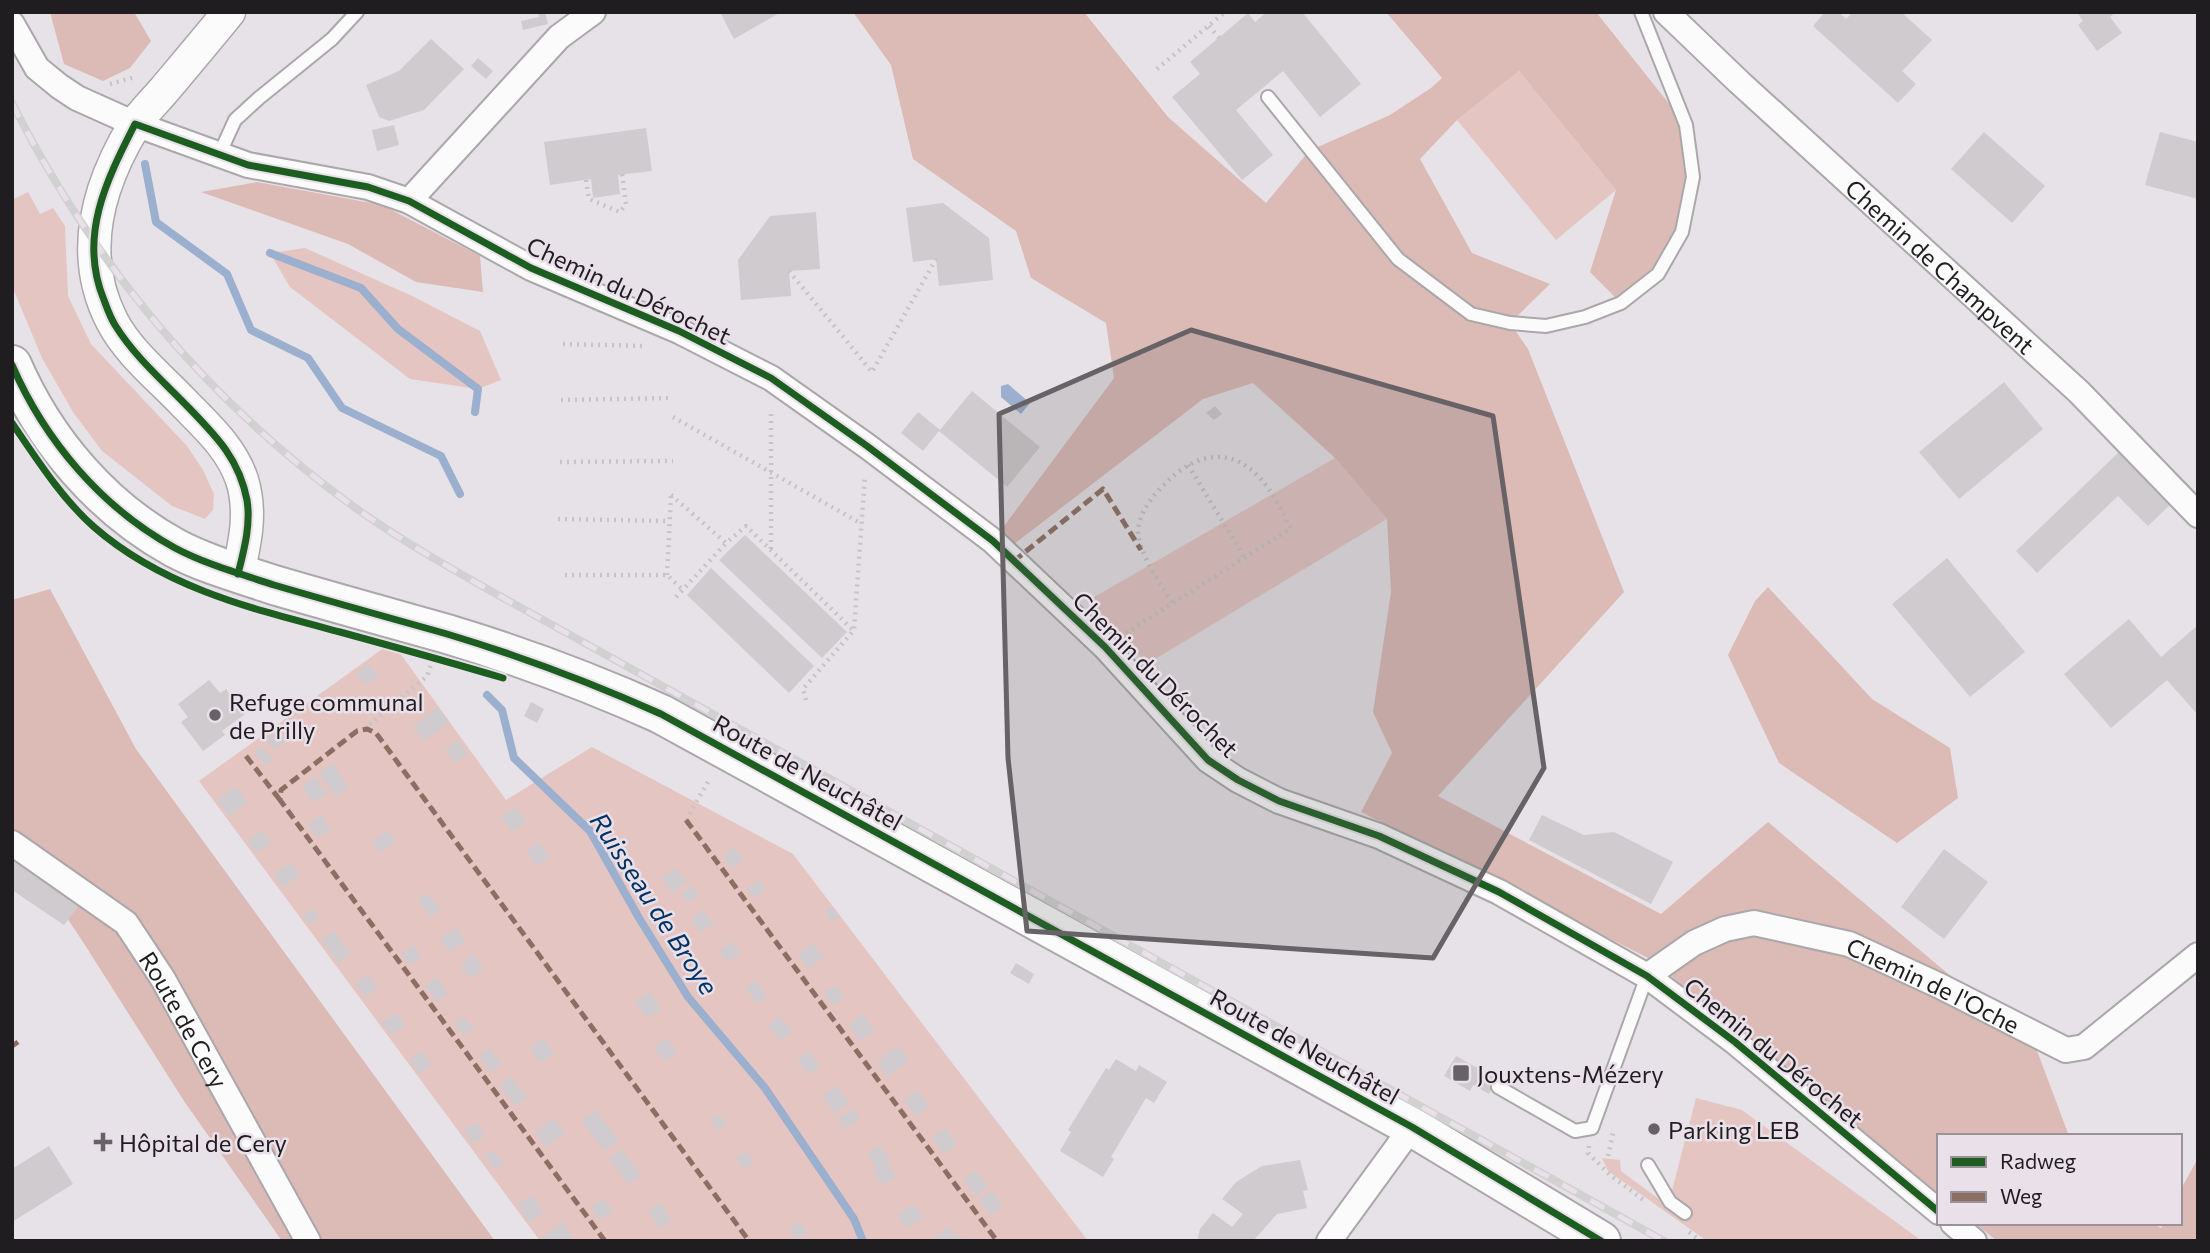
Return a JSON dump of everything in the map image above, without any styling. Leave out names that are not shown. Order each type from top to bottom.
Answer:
[{"type":"main road","name":"Route de Neuchâtel","points":[[12,365],[49,431],[82,476],[127,518],[177,549],[238,574],[513,656],[622,696],[661,714],[1412,1127],[1591,1238]]},
{"type":"street","points":[[229,12],[135,124],[114,166],[98,208],[93,247],[98,286],[113,322],[128,344],[232,456],[242,480],[247,503],[247,533],[238,574]]},
{"type":"street","points":[[409,201],[559,37],[593,12]]},
{"type":"street","name":"Chemin de Champvent","points":[[1653,12],[1671,18],[2079,392],[2197,512]]},
{"type":"street","name":"Chemin du Dérochet","points":[[12,24],[37,68],[78,98],[135,124],[248,165],[368,187],[409,201],[531,268],[679,331],[771,378],[993,541],[1105,647],[1208,760],[1238,780],[1279,800],[1379,836],[1499,892],[1647,976],[1735,1042],[1937,1210]]},
{"type":"street","name":"Route de Cery","points":[[12,843],[126,923],[163,979],[308,1241]]},
{"type":"street","name":"Chemin de l'Oche","points":[[1647,976],[1694,943],[1725,929],[1754,923],[1849,944],[1940,986],[2066,1050],[2084,1047],[2198,956]]},
{"type":"street","points":[[1329,1241],[1412,1127]]},
{"type":"street","points":[[1955,1225],[1974,1241]]},
{"type":"lane","points":[[219,155],[235,120],[332,39],[357,12]]},
{"type":"lane","points":[[1268,97],[1398,259],[1471,314],[1510,323],[1546,326],[1585,317],[1621,303],[1658,274],[1682,232],[1693,177],[1686,125],[1641,12]]},
{"type":"lane","points":[[1499,1087],[1575,1131],[1591,1128],[1647,976]]},
{"type":"lane","points":[[1648,1164],[1670,1202],[1685,1213]]},
{"type":"path","points":[[1157,69],[1225,12]]},
{"type":"path","points":[[1209,26],[1219,38]]},
{"type":"path","points":[[586,180],[589,199],[620,212],[626,204],[622,174]]},
{"type":"path","points":[[789,271],[872,372],[936,259]]},
{"type":"path","points":[[563,344],[646,346]]},
{"type":"path","points":[[771,378],[771,550]]},
{"type":"path","points":[[561,400],[673,398]]},
{"type":"path","points":[[673,417],[862,524]]},
{"type":"path","points":[[806,700],[803,689],[854,630],[867,446]]},
{"type":"path","points":[[1105,647],[1291,528],[1260,478],[1248,468],[1227,458],[1205,457],[1188,465],[1156,493],[1144,510],[1138,531],[1142,550],[1172,603]]},
{"type":"path","points":[[560,462],[673,461]]},
{"type":"path","points":[[1188,465],[1245,558]]},
{"type":"path","points":[[667,575],[671,495],[726,543]]},
{"type":"path","points":[[558,519],[670,521]]},
{"type":"path","points":[[676,597],[726,543],[746,526],[854,630]]},
{"type":"path","points":[[565,575],[667,575],[683,590]]},
{"type":"path","points":[[421,654],[445,661]]},
{"type":"path","points":[[364,729],[427,676],[434,657]]},
{"type":"path","points":[[686,820],[712,776]]},
{"type":"path","points":[[1591,1128],[1588,1153],[1610,1175],[1654,1208]]},
{"type":"path","points":[[1688,1232],[1701,1241]]},
{"type":"highlighted area","points":[[1191,330],[1493,416],[1544,768],[1433,958],[1027,931],[1008,758],[999,414]]},
{"type":"shaded area","points":[[50,12],[134,12],[151,41],[130,68],[103,81],[64,64]]},
{"type":"shaded area","points":[[853,12],[1084,12],[1168,117],[1266,203],[1309,151],[1390,115],[1442,78],[1386,12],[1596,12],[1686,125],[1693,177],[1682,232],[1658,274],[1621,303],[1590,272],[1616,190],[1519,71],[1457,120],[1420,159],[1472,253],[1550,284],[1510,323],[1528,349],[1624,592],[1438,796],[1661,914],[1768,822],[2036,1048],[2068,1134],[1937,1134],[1937,1192],[1650,959],[1361,812],[1392,753],[1373,712],[1391,592],[1387,519],[1335,458],[1253,383],[1203,399],[1009,548],[996,537],[1114,378],[1106,323],[1031,278],[1016,231],[913,159],[891,65]]},
{"type":"shaded area","points":[[1519,71],[1616,190],[1556,240],[1457,120]]},
{"type":"shaded area","points":[[257,182],[382,205],[480,256],[483,292],[416,282],[348,244],[201,192]]},
{"type":"shaded area","points":[[28,192],[40,214],[53,208],[65,226],[68,296],[91,344],[187,446],[203,470],[214,494],[213,510],[205,519],[172,506],[102,451],[73,412],[42,358],[12,286],[12,200]]},
{"type":"shaded area","points":[[305,248],[412,296],[480,331],[501,380],[478,389],[410,379],[290,287],[270,253]]},
{"type":"shaded area","points":[[1335,458],[1387,519],[1147,664],[1089,600]]},
{"type":"shaded area","points":[[1768,587],[1872,699],[1950,748],[1958,798],[1897,843],[1779,763],[1728,655],[1755,601]]},
{"type":"shaded area","points":[[50,589],[136,749],[495,1241],[282,1241],[184,1101],[12,835],[12,600]]},
{"type":"shaded area","points":[[392,642],[506,800],[592,747],[793,854],[1088,1241],[540,1241],[199,781]]},
{"type":"shaded area","points":[[1696,1098],[1742,1110],[1922,1241],[1707,1241],[1608,1171],[1602,1158],[1620,1160],[1621,1171],[1668,1206]]},
{"type":"shaded area","points":[[2198,1158],[2198,1241],[1997,1241],[1977,1225],[2156,1225],[2161,1228],[2163,1225],[2182,1225],[2182,1187]]},
{"type":"water","points":[[1008,384],[1030,403],[1021,414],[1001,397],[1001,386]]},
{"type":"building","points":[[538,12],[545,12],[548,24],[523,30],[521,21],[539,17]]},
{"type":"building","points":[[720,12],[781,12],[734,39]]},
{"type":"building","points":[[1267,12],[1302,12],[1361,84],[1320,117],[1283,71],[1236,110],[1273,155],[1242,180],[1172,97],[1200,74],[1190,62],[1248,13],[1255,22]]},
{"type":"building","points":[[1825,12],[1839,12],[1846,19],[1853,12],[1901,12],[1932,40],[1902,71],[1916,84],[1898,103],[1813,26]]},
{"type":"building","points":[[2077,12],[2116,12],[2110,17],[2122,33],[2097,51],[2078,25],[2083,21]]},
{"type":"building","points":[[431,39],[464,69],[424,110],[389,121],[379,117],[366,85],[399,71]]},
{"type":"building","points":[[478,58],[493,71],[486,79],[471,66]]},
{"type":"building","points":[[394,125],[399,145],[377,151],[372,130]]},
{"type":"building","points":[[646,128],[652,171],[618,175],[620,194],[593,198],[591,179],[550,185],[544,142]]},
{"type":"building","points":[[1984,132],[2045,186],[2012,223],[1951,169]]},
{"type":"building","points":[[2160,132],[2198,142],[2198,199],[2145,185]]},
{"type":"building","points":[[943,203],[989,238],[993,280],[939,286],[936,259],[913,262],[906,208]]},
{"type":"building","points":[[816,212],[820,269],[789,271],[791,296],[741,300],[738,260],[770,216]]},
{"type":"building","points":[[2004,382],[2043,429],[1959,499],[1919,452]]},
{"type":"building","points":[[972,391],[1040,447],[1007,487],[939,431],[923,451],[901,433],[918,412],[940,430]]},
{"type":"building","points":[[1215,406],[1222,414],[1214,420],[1206,413]]},
{"type":"building","points":[[2121,450],[2172,503],[2148,526],[2118,496],[2037,573],[2016,551]]},
{"type":"building","points":[[745,535],[847,632],[822,658],[719,560]]},
{"type":"building","points":[[1947,558],[2025,652],[1970,697],[1892,604]]},
{"type":"building","points":[[711,568],[814,666],[789,693],[687,595]]},
{"type":"building","points":[[2129,619],[2161,657],[2198,625],[2198,715],[2167,680],[2111,728],[2064,674]]},
{"type":"building","points":[[368,664],[378,676],[366,686],[356,673]]},
{"type":"building","name":"Refuge communal de Prilly","points":[[209,680],[220,693],[226,689],[245,714],[222,731],[225,735],[203,751],[181,722],[188,717],[178,704]]},
{"type":"building","points":[[531,702],[544,709],[537,723],[524,716]]},
{"type":"building","points":[[438,707],[449,722],[424,741],[413,726]]},
{"type":"building","points":[[278,730],[286,741],[274,750],[265,740]]},
{"type":"building","points":[[459,740],[468,755],[454,763],[445,749]]},
{"type":"building","points":[[261,746],[273,759],[266,766],[254,753]]},
{"type":"building","points":[[332,763],[349,787],[336,797],[319,773]]},
{"type":"building","points":[[315,777],[327,793],[314,803],[302,786]]},
{"type":"building","points":[[235,786],[248,802],[229,816],[217,800]]},
{"type":"building","points":[[515,807],[526,822],[512,832],[501,817]]},
{"type":"building","points":[[321,815],[331,829],[317,838],[308,824]]},
{"type":"building","points":[[1542,815],[1584,835],[1614,832],[1673,862],[1651,904],[1529,840]]},
{"type":"building","points":[[262,830],[271,843],[256,853],[247,841]]},
{"type":"building","points":[[387,830],[395,842],[381,853],[372,841]]},
{"type":"building","points":[[539,842],[550,857],[537,866],[526,851]]},
{"type":"building","points":[[734,847],[743,859],[732,868],[723,856]]},
{"type":"building","points":[[1944,849],[1988,882],[1944,939],[1901,907]]},
{"type":"building","points":[[12,857],[79,906],[64,925],[12,890]]},
{"type":"building","points":[[291,862],[300,875],[283,887],[274,874]]},
{"type":"building","points":[[675,868],[687,882],[672,893],[661,879]]},
{"type":"building","points":[[759,880],[766,889],[754,898],[747,889]]},
{"type":"building","points":[[693,886],[699,895],[688,903],[681,894]]},
{"type":"building","points":[[427,893],[441,909],[431,917],[418,900]]},
{"type":"building","points":[[831,906],[839,916],[832,921],[824,911]]},
{"type":"building","points":[[312,908],[319,917],[310,925],[303,915]]},
{"type":"building","points":[[703,910],[714,924],[701,933],[691,919]]},
{"type":"building","points":[[457,927],[466,942],[449,952],[440,938]]},
{"type":"building","points":[[334,931],[351,954],[338,963],[321,940]]},
{"type":"building","points":[[732,941],[741,953],[728,962],[719,951]]},
{"type":"building","points":[[813,943],[824,957],[809,969],[798,955]]},
{"type":"building","points":[[414,945],[421,958],[409,965],[402,953]]},
{"type":"building","points":[[472,954],[484,968],[471,979],[460,966]]},
{"type":"building","points":[[1016,963],[1034,974],[1029,984],[1010,973]]},
{"type":"building","points":[[367,974],[378,987],[367,997],[355,984]]},
{"type":"building","points":[[437,977],[448,993],[436,1002],[425,986]]},
{"type":"building","points":[[756,980],[767,997],[757,1004],[745,987]]},
{"type":"building","points":[[835,985],[844,998],[833,1005],[824,992]]},
{"type":"building","points":[[650,992],[661,1009],[647,1018],[635,1001]]},
{"type":"building","points":[[396,1013],[405,1025],[391,1035],[382,1023]]},
{"type":"building","points":[[863,1014],[875,1031],[860,1041],[849,1024]]},
{"type":"building","points":[[463,1016],[474,1028],[464,1036],[454,1024]]},
{"type":"building","points":[[780,1016],[792,1032],[780,1041],[768,1026]]},
{"type":"building","points":[[543,1038],[554,1053],[541,1063],[529,1048]]},
{"type":"building","points":[[666,1038],[677,1051],[665,1061],[654,1048]]},
{"type":"building","points":[[898,1046],[909,1060],[888,1077],[877,1062]]},
{"type":"building","points":[[489,1047],[502,1064],[491,1072],[479,1055]]},
{"type":"building","points":[[422,1051],[432,1064],[419,1074],[409,1060]]},
{"type":"building","points":[[808,1051],[820,1067],[809,1075],[797,1059]]},
{"type":"building","points":[[1456,1056],[1497,1079],[1489,1094],[1473,1085],[1470,1091],[1444,1076]]},
{"type":"building","points":[[1116,1059],[1136,1071],[1139,1065],[1167,1082],[1154,1103],[1146,1098],[1111,1157],[1114,1159],[1103,1177],[1060,1151],[1071,1132],[1068,1130],[1106,1068],[1109,1070]]},
{"type":"building","points":[[511,1077],[527,1098],[516,1106],[500,1086]]},
{"type":"building","points":[[836,1085],[849,1103],[834,1113],[822,1096]]},
{"type":"building","points":[[918,1090],[929,1107],[916,1116],[904,1100]]},
{"type":"building","points":[[853,1108],[860,1119],[845,1129],[838,1119]]},
{"type":"building","points":[[596,1110],[618,1140],[604,1151],[581,1120]]},
{"type":"building","points":[[719,1114],[727,1125],[718,1131],[710,1120]]},
{"type":"building","points":[[554,1118],[565,1133],[546,1147],[535,1132]]},
{"type":"building","points":[[477,1122],[485,1136],[472,1144],[464,1130]]},
{"type":"building","points":[[945,1128],[957,1145],[943,1154],[932,1137]]},
{"type":"building","points":[[879,1145],[890,1160],[886,1162],[896,1176],[883,1186],[873,1172],[877,1169],[866,1154]]},
{"type":"building","points":[[49,1146],[73,1184],[12,1222],[12,1169]]},
{"type":"building","points":[[621,1149],[641,1175],[628,1184],[609,1159]]},
{"type":"building","points":[[494,1151],[504,1163],[495,1169],[484,1155]]},
{"type":"building","points":[[746,1151],[754,1162],[744,1169],[736,1158]]},
{"type":"building","points":[[1300,1160],[1308,1190],[1303,1191],[1307,1208],[1277,1214],[1253,1241],[1197,1241],[1200,1229],[1213,1213],[1232,1227],[1243,1214],[1222,1199],[1236,1182],[1262,1166]]},
{"type":"building","points":[[976,1170],[988,1186],[976,1196],[964,1180]]},
{"type":"building","points":[[992,1191],[1003,1206],[991,1216],[979,1200]]},
{"type":"building","points":[[532,1195],[543,1213],[529,1222],[517,1204]]},
{"type":"building","points":[[603,1198],[613,1211],[600,1220],[591,1207]]},
{"type":"building","points":[[661,1203],[671,1221],[659,1228],[648,1211]]},
{"type":"building","points":[[914,1204],[923,1217],[906,1228],[897,1215]]},
{"type":"building","points":[[563,1221],[572,1237],[567,1241],[542,1241],[541,1239]]},
{"type":"building","points":[[799,1222],[807,1232],[798,1240],[789,1229]]},
{"type":"building","points":[[949,1226],[956,1236],[959,1234],[964,1241],[939,1241],[935,1236]]},
{"type":"waterway","name":"Ruisseau de Broye","points":[[145,164],[156,222],[227,274],[251,330],[308,358],[342,408],[441,456],[460,494]]},
{"type":"waterway","points":[[270,253],[361,288],[398,329],[478,389],[475,412]]},
{"type":"waterway","name":"Ruisseau de Broye","points":[[487,695],[502,710],[514,758],[590,831],[688,997],[765,1088],[854,1219],[863,1241]]},
{"type":"railway","points":[[12,103],[79,220],[118,275],[160,327],[252,424],[303,468],[374,521],[498,595],[1664,1241]]},
{"type":"marked path","points":[[1014,561],[1103,489],[1141,550]]},
{"type":"marked path","points":[[605,1241],[280,800],[281,790],[357,731],[367,729],[376,733],[749,1241]]},
{"type":"marked path","points":[[246,756],[280,800]]},
{"type":"marked path","points":[[686,820],[997,1241]]},
{"type":"marked path","points":[[12,1046],[18,1042]]},
{"type":"cycle path","points":[[238,574],[248,519],[247,500],[233,461],[218,439],[140,358],[123,336],[110,316],[97,277],[94,254],[99,210],[114,167],[135,124],[248,165],[368,187],[409,201],[531,268],[679,331],[771,378],[993,541],[1105,647],[1208,760],[1238,780],[1279,801],[1379,836],[1499,892],[1647,976],[1735,1042],[1937,1210]]},
{"type":"cycle path","points":[[12,365],[41,420],[78,470],[123,513],[175,548],[211,564],[274,585],[502,651],[661,714],[1412,1127],[1601,1241]]},
{"type":"cycle path","points":[[12,423],[50,478],[82,516],[121,548],[150,566],[180,581],[242,605],[503,678]]},
{"type":"place","name":"Refuge communal de Prilly","points":[[215,715]]},
{"type":"place","name":"Jouxtens-Mézery","points":[[1461,1073]]},
{"type":"place","name":"Parking LEB","points":[[1654,1129]]},
{"type":"place","name":"Hôpital de Cery","points":[[103,1142]]}]
